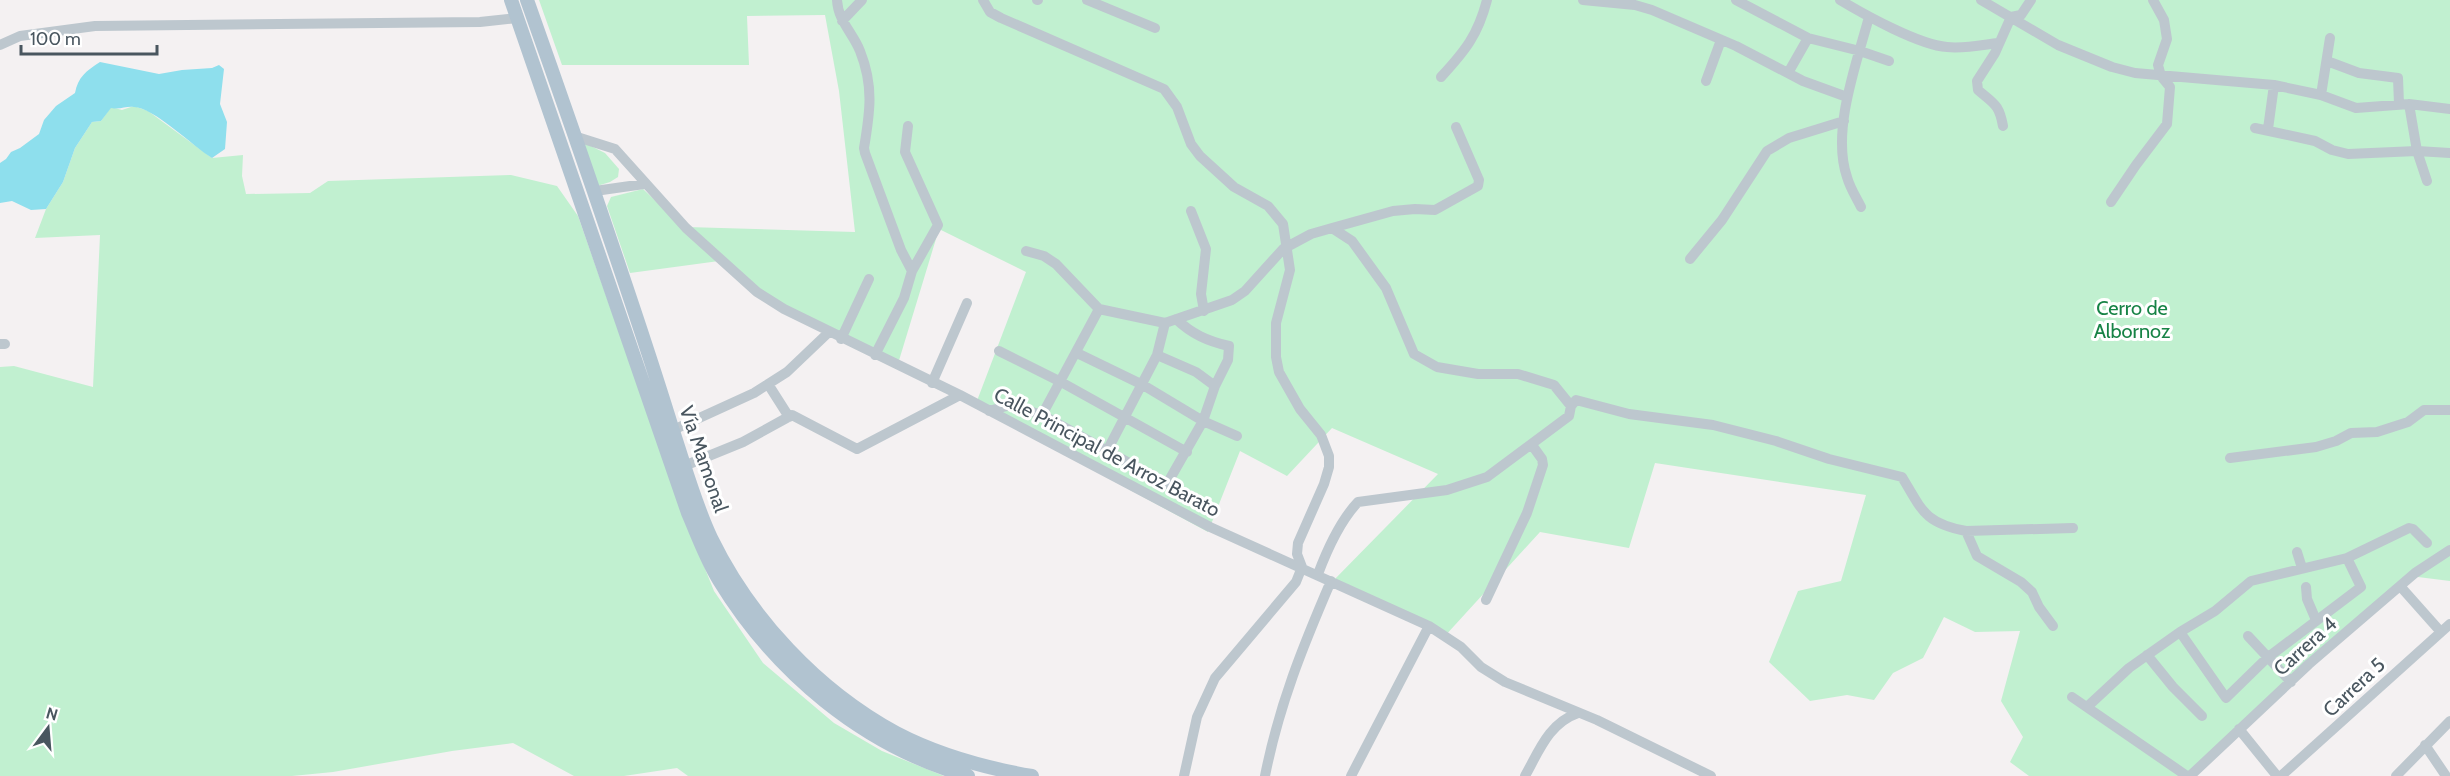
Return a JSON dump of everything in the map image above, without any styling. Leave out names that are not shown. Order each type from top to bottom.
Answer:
[{"type":"main road","name":"Vía Mamonal","points":[[511,0],[688,513],[718,579],[740,612],[765,643],[804,684],[834,709],[888,744],[934,765],[968,776]]},
{"type":"main road","name":"Vía Mamonal","points":[[527,0],[595,191],[699,510],[731,574],[777,637],[817,677],[844,699],[896,733],[954,758],[1032,776]]},
{"type":"street","points":[[837,0],[842,21],[860,50],[871,92],[865,153],[901,250],[912,271]]},
{"type":"street","points":[[842,21],[862,0]]},
{"type":"street","points":[[983,0],[990,12],[1001,18],[1164,89],[1177,106],[1191,144],[1200,156],[1234,187],[1252,195],[1276,213],[1283,224],[1290,270],[1276,322],[1278,364],[1284,384],[1308,422],[1321,435],[1329,456],[1329,467],[1298,543],[1297,554],[1302,567],[1296,582],[1215,678],[1197,717],[1184,776]]},
{"type":"street","points":[[1087,0],[1155,28]]},
{"type":"street","points":[[1441,77],[1468,48],[1483,18],[1487,0]]},
{"type":"street","points":[[1583,0],[1644,4],[1803,81],[1846,97]]},
{"type":"street","points":[[1736,0],[1808,38],[1889,61]]},
{"type":"street","points":[[1840,0],[1869,17],[1930,44],[1947,47],[1998,43]]},
{"type":"street","points":[[1981,0],[2058,45],[2112,67],[2135,73],[2274,85],[2321,95],[2356,108],[2404,104],[2450,109]]},
{"type":"street","points":[[2011,17],[2021,15],[2031,0]]},
{"type":"street","points":[[2111,202],[2167,124],[2170,87],[2161,76],[2158,61],[2167,39],[2164,20],[2153,0]]},
{"type":"street","points":[[1861,207],[1846,176],[1842,152],[1846,97],[1869,17]]},
{"type":"street","points":[[2003,126],[2000,111],[1995,102],[1978,90],[1977,86],[2011,17]]},
{"type":"street","points":[[0,45],[20,36],[95,26],[480,22],[518,18]]},
{"type":"street","points":[[1788,73],[1808,38]]},
{"type":"street","points":[[2321,95],[2330,39]]},
{"type":"street","points":[[1706,81],[1721,40]]},
{"type":"street","points":[[2326,61],[2359,73],[2398,78],[2427,181]]},
{"type":"street","points":[[2268,129],[2274,85]]},
{"type":"street","points":[[1690,259],[1722,220],[1767,151],[1789,138],[1844,121]]},
{"type":"street","points":[[875,355],[904,298],[912,271],[938,225],[906,152],[909,126]]},
{"type":"street","points":[[1170,321],[1232,300],[1245,291],[1262,270],[1288,246],[1311,234],[1393,211],[1414,208],[1435,210],[1478,186],[1479,180],[1456,127]]},
{"type":"street","points":[[2255,128],[2315,141],[2332,150],[2348,154],[2417,151],[2450,153]]},
{"type":"street","name":"Calle Principal de Arroz Barato","points":[[574,136],[615,150],[627,160],[644,184],[686,228],[758,292],[784,309],[841,339],[960,395],[1210,527],[1429,626],[1461,647],[1491,674],[1711,776]]},
{"type":"street","points":[[595,191],[644,184]]},
{"type":"street","points":[[1191,211],[1206,249],[1201,294],[1204,311]]},
{"type":"street","points":[[1332,228],[1352,241],[1386,288],[1414,354],[1437,367],[1478,374],[1518,374],[1554,385],[1571,406]]},
{"type":"street","points":[[989,411],[1010,405],[1042,415],[1167,484],[1203,421],[1215,386],[1228,360],[1228,346],[1191,333],[1170,321],[1099,309],[1056,264],[1044,256],[1026,251]]},
{"type":"street","points":[[841,339],[869,279]]},
{"type":"street","points":[[932,383],[967,303]]},
{"type":"street","points":[[1042,415],[1099,309]]},
{"type":"street","points":[[1107,451],[1143,385],[1170,321]]},
{"type":"street","points":[[673,430],[754,393],[787,372],[828,332]]},
{"type":"street","points":[[999,351],[1061,382],[1186,452]]},
{"type":"street","points":[[1077,352],[1143,385],[1203,421],[1237,436]]},
{"type":"street","points":[[1157,355],[1196,372],[1215,386]]},
{"type":"street","points":[[768,384],[789,417]]},
{"type":"street","points":[[684,466],[743,442],[789,417],[796,417],[857,449],[960,395]]},
{"type":"street","points":[[1318,574],[1325,555],[1358,502],[1457,487],[1487,477],[1569,416],[1571,406],[1576,400],[1629,414],[1713,424],[1776,441],[1829,459],[1889,472],[1902,477],[1919,508],[1929,518],[1950,528],[1965,531],[2073,528]]},
{"type":"street","points":[[2230,458],[2316,447],[2336,441],[2351,433],[2378,432],[2408,422],[2424,410],[2450,410]]},
{"type":"street","points":[[1486,600],[1527,513],[1543,465],[1542,459],[1532,445]]},
{"type":"street","points":[[2087,707],[2129,668],[2180,632],[2215,611],[2251,581],[2347,558],[2409,528],[2414,529],[2427,543]]},
{"type":"street","points":[[1965,531],[1977,556],[2032,591],[2039,607],[2053,626]]},
{"type":"street","name":"Carrera 4","points":[[2188,776],[2400,586],[2450,550]]},
{"type":"street","points":[[2297,552],[2302,568]]},
{"type":"street","points":[[2180,632],[2226,698],[2267,658],[2361,587],[2347,558]]},
{"type":"street","points":[[1265,776],[1274,735],[1298,656],[1331,581]]},
{"type":"street","points":[[2400,586],[2440,631]]},
{"type":"street","points":[[2306,587],[2307,599],[2316,620]]},
{"type":"street","name":"Carrera 5","points":[[2279,776],[2450,624]]},
{"type":"street","points":[[1351,776],[1429,626]]},
{"type":"street","points":[[2248,636],[2291,682]]},
{"type":"street","points":[[2147,656],[2202,716]]},
{"type":"street","points":[[2073,697],[2188,776]]},
{"type":"street","points":[[1525,776],[1549,733],[1559,722],[1578,713]]},
{"type":"street","points":[[2396,776],[2450,721]]},
{"type":"street","points":[[2239,729],[2279,776]]},
{"type":"street","points":[[2424,745],[2446,776]]},
{"type":"green space","name":"Cerro de Albornoz","points":[[539,0],[2450,0],[2450,581],[2410,576],[2184,776],[2029,776],[2010,762],[2023,737],[2001,701],[2020,631],[1975,632],[1944,617],[1923,658],[1893,673],[1874,700],[1847,695],[1810,701],[1769,662],[1798,591],[1841,581],[1866,495],[1655,463],[1629,548],[1540,532],[1444,637],[1332,582],[1438,474],[1332,428],[1287,476],[1240,451],[1208,532],[975,406],[1026,272],[939,229],[897,367],[783,311],[687,227],[855,232],[839,91],[825,15],[747,16],[749,65],[562,65]]},
{"type":"green space","points":[[134,106],[148,111],[212,158],[243,155],[242,176],[246,194],[310,193],[328,181],[511,175],[557,186],[578,216],[683,514],[714,591],[763,663],[834,723],[882,751],[944,776],[688,776],[677,768],[624,776],[574,776],[513,743],[452,751],[333,772],[292,776],[0,776],[0,367],[14,366],[93,387],[100,235],[35,238],[46,209],[63,182],[75,148],[92,122],[101,121],[111,107],[122,110]]},
{"type":"green space","points":[[581,141],[605,153],[619,169],[618,177],[597,186]]},
{"type":"green space","points":[[643,189],[719,261],[630,273],[607,206],[611,197]]},
{"type":"water","points":[[100,62],[159,74],[212,68],[219,65],[224,69],[220,104],[227,122],[225,149],[212,158],[152,113],[134,107],[111,108],[101,121],[92,122],[75,148],[63,182],[46,209],[31,210],[12,201],[0,203],[0,163],[11,152],[39,134],[44,120],[56,106],[75,93],[83,75]]}]
